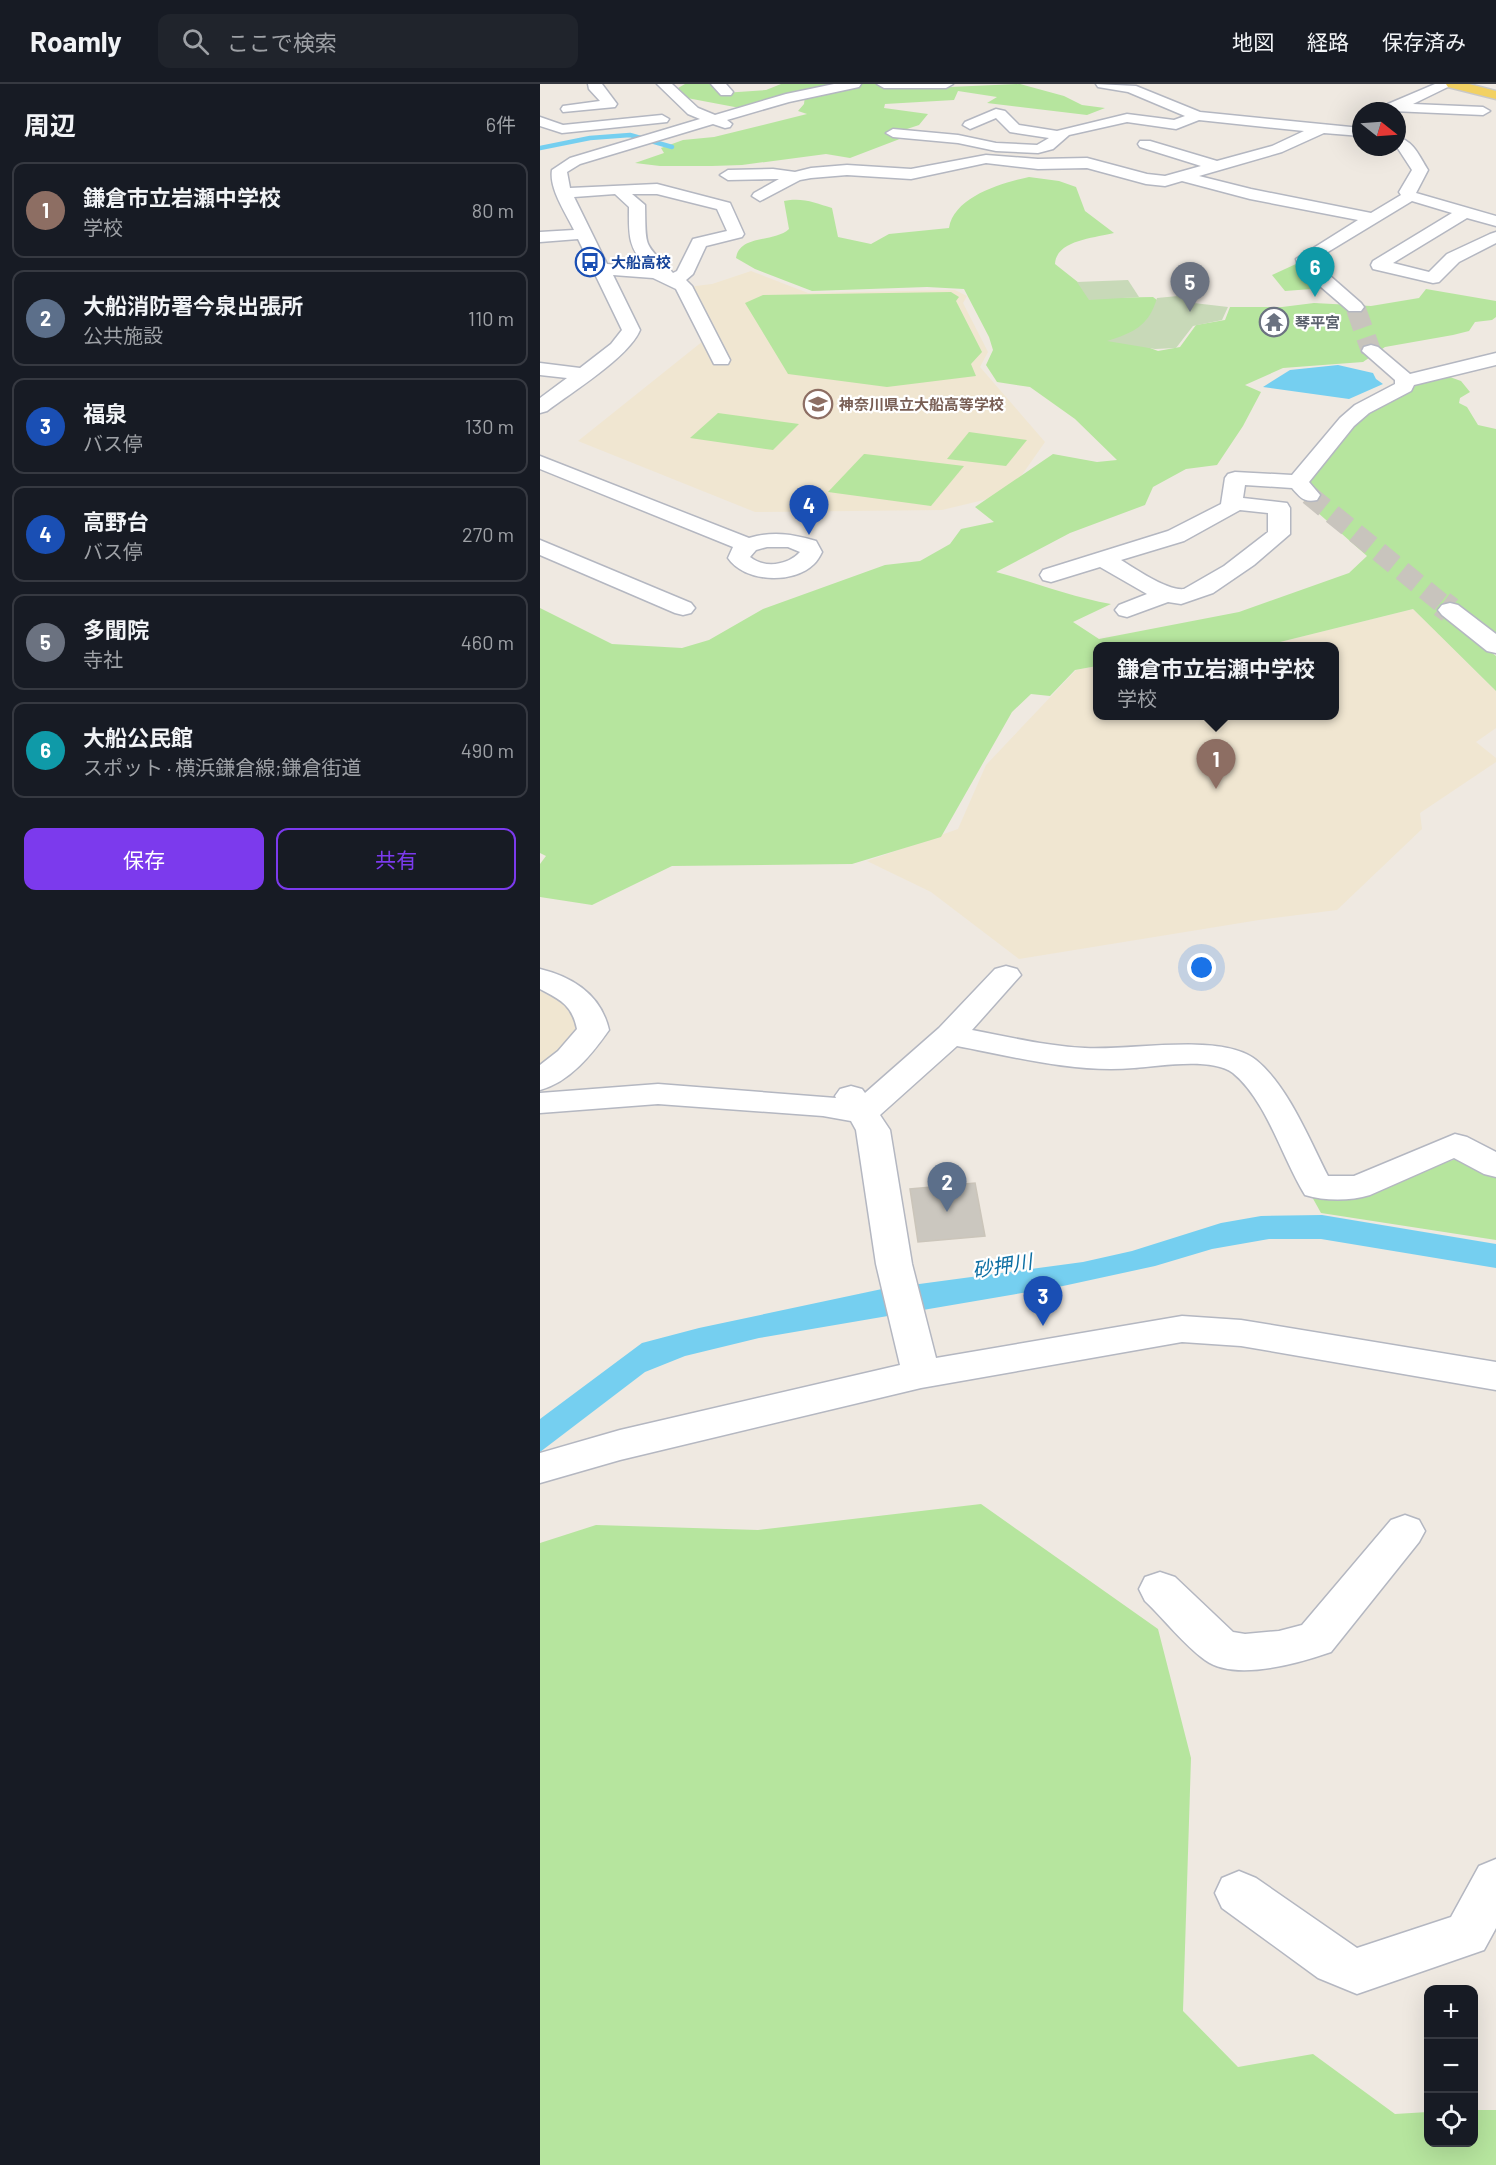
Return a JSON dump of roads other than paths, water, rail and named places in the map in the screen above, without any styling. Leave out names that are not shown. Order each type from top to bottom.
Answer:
[{"type":"main road","points":[[1453,84],[1496,95]]},
{"type":"street","points":[[540,113],[610,104],[596,89],[596,84]]},
{"type":"street","points":[[664,84],[693,111],[713,120],[742,128]]},
{"type":"street","points":[[540,407],[618,348],[631,330],[564,193],[559,176],[563,168],[575,161],[604,152],[809,92],[854,84]]},
{"type":"street","points":[[884,84],[946,84]]},
{"type":"street","points":[[1103,84],[1131,89],[1197,116],[1352,128]]},
{"type":"street","points":[[1405,102],[1447,84]]},
{"type":"street","points":[[1406,109],[1483,111]]},
{"type":"street","points":[[540,121],[562,129],[667,118],[693,111]]},
{"type":"street","points":[[970,125],[996,113],[1000,114],[1015,129],[1059,135],[1127,118],[1176,125],[1197,116]]},
{"type":"street","points":[[760,196],[795,177],[824,171],[911,174],[987,159],[1038,164],[1087,163],[1156,180],[1184,177],[1287,146],[1324,127]]},
{"type":"street","points":[[893,133],[1025,149],[1046,147],[1059,135]]},
{"type":"street","points":[[914,148],[927,137]]},
{"type":"street","points":[[1145,144],[1216,166]]},
{"type":"street","points":[[1406,146],[1420,170],[1407,192],[1410,196],[1496,221]]},
{"type":"street","points":[[540,166],[563,168]]},
{"type":"street","points":[[728,175],[773,174],[795,177]]},
{"type":"street","points":[[1184,177],[1372,224]]},
{"type":"street","points":[[623,189],[623,194],[637,205],[636,238],[640,248],[670,278],[683,286],[721,360]]},
{"type":"street","points":[[564,193],[657,189],[724,206],[736,234],[699,242],[684,274],[670,278],[602,268]]},
{"type":"street","points":[[1219,206],[1250,194]]},
{"type":"street","points":[[1355,307],[1305,264],[1304,259],[1372,224],[1410,196]]},
{"type":"street","points":[[1465,212],[1379,266],[1433,278],[1453,258],[1496,237]]},
{"type":"street","points":[[1402,233],[1474,247]]},
{"type":"street","points":[[540,237],[584,234]]},
{"type":"street","points":[[1371,351],[1379,361],[1398,370],[1406,381]]},
{"type":"street","points":[[1406,381],[1496,359]]},
{"type":"street","points":[[540,369],[583,374]]},
{"type":"street","points":[[1051,575],[1176,536],[1232,507],[1235,478],[1304,489],[1347,422],[1362,410],[1404,387],[1406,381]]},
{"type":"street","points":[[540,462],[748,545]]},
{"type":"street","points":[[1102,559],[1166,594],[1182,597],[1237,568],[1279,534],[1279,508],[1233,503]]},
{"type":"street","points":[[540,547],[683,608]]},
{"type":"street","points":[[1127,610],[1166,594]]},
{"type":"street","points":[[1450,610],[1496,646]]},
{"type":"street","points":[[540,1103],[658,1094],[823,1106],[854,1100],[950,1035],[1006,975]]},
{"type":"street","points":[[540,978],[574,994],[591,1014],[593,1030],[578,1050],[556,1070],[540,1080]]},
{"type":"street","points":[[950,1035],[1028,1050],[1101,1059],[1209,1055],[1242,1064],[1259,1079],[1317,1187],[1358,1187],[1455,1145],[1496,1166]]},
{"type":"street","points":[[854,1100],[873,1130],[903,1300],[921,1374]]},
{"type":"street","points":[[540,1468],[620,1445],[921,1374],[1182,1329],[1241,1333],[1496,1376]]},
{"type":"street","points":[[1160,1589],[1221,1648],[1245,1652],[1279,1649],[1316,1639],[1405,1531]]},
{"type":"street","points":[[1239,1893],[1335,1962],[1357,1971],[1467,1934],[1496,1881]]},
{"type":"water","points":[[1338,365],[1373,373],[1376,379],[1383,384],[1349,399],[1263,387],[1290,370]]},
{"type":"water","name":"砂押川","points":[[1322,1215],[1496,1244],[1496,1268],[1321,1239],[1269,1239],[1212,1249],[1155,1266],[1063,1286],[759,1338],[685,1356],[645,1372],[540,1452],[540,1419],[642,1343],[699,1328],[882,1289],[1083,1262],[1132,1251],[1221,1223],[1261,1216]]},
{"type":"waterway","points":[[540,148],[590,138],[630,135],[672,147]]},
{"type":"tunnel","points":[[1356,309],[1371,351]]},
{"type":"tunnel","points":[[1309,495],[1444,605]]},
{"type":"tunnel","points":[[1442,604],[1450,610]]},
{"type":"place","name":"大船高校","points":[[590,262]]},
{"type":"place","name":"大船公民館","points":[[1315,297]]},
{"type":"place","name":"多聞院","points":[[1190,312]]},
{"type":"place","name":"琴平宮","points":[[1274,322]]},
{"type":"place","name":"神奈川県立大船高等学校","points":[[818,404]]},
{"type":"place","name":"高野台","points":[[809,535]]},
{"type":"place","name":"鎌倉市立岩瀬中学校","points":[[1216,789]]},
{"type":"place","name":"大船消防署今泉出張所","points":[[947,1212]]},
{"type":"place","name":"福泉","points":[[1043,1326]]}]
